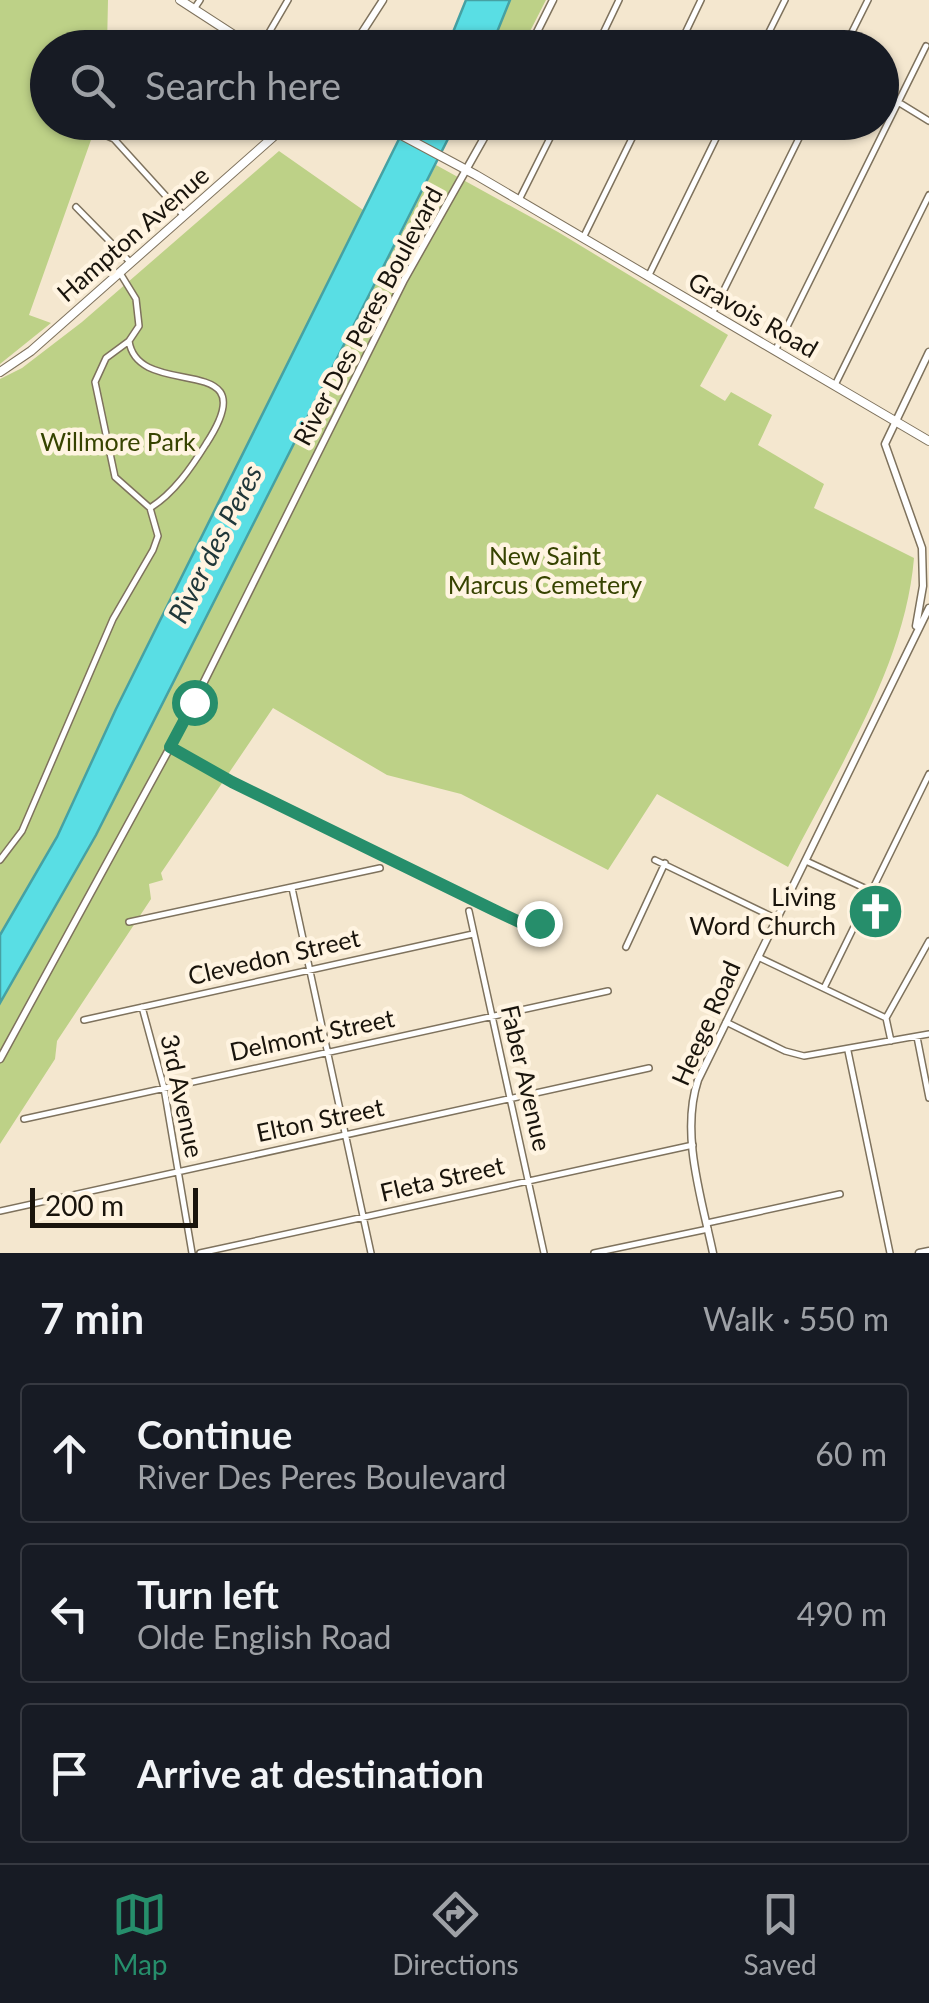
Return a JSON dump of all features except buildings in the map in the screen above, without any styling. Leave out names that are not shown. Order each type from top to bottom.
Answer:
[{"type":"main road","points":[[180,0],[228,30]]},
{"type":"main road","points":[[364,30],[383,0]]},
{"type":"main road","points":[[538,30],[552,0]]},
{"type":"main road","name":"Hampton Avenue","points":[[0,372],[120,273],[270,140]]},
{"type":"main road","name":"Gravois Road","points":[[409,140],[929,441]]},
{"type":"main road","name":"River Des Peres Boulevard","points":[[0,1059],[170,747],[404,280],[484,140]]},
{"type":"main road","points":[[914,632],[926,559],[886,454],[895,420],[929,352]]},
{"type":"main road","name":"Heege Road","points":[[712,1253],[693,1145],[695,1089],[929,608]]},
{"type":"main road","points":[[919,1253],[929,1251]]},
{"type":"street","points":[[194,9],[200,0]]},
{"type":"street","points":[[269,30],[288,0]]},
{"type":"street","points":[[605,30],[620,0]]},
{"type":"street","points":[[687,30],[701,0]]},
{"type":"street","points":[[770,30],[785,0]]},
{"type":"street","points":[[853,30],[868,0]]},
{"type":"street","points":[[899,100],[926,46]]},
{"type":"street","points":[[899,103],[929,121]]},
{"type":"street","points":[[115,140],[184,216]]},
{"type":"street","points":[[519,201],[549,140]]},
{"type":"street","points":[[582,238],[631,140]]},
{"type":"street","points":[[648,276],[715,140]]},
{"type":"street","points":[[712,314],[798,140]]},
{"type":"street","points":[[774,351],[879,140]]},
{"type":"street","points":[[835,385],[929,195]]},
{"type":"street","points":[[76,207],[131,263]]},
{"type":"street","points":[[0,860],[22,831],[113,619],[154,550],[158,536],[150,508],[116,477],[95,382],[106,358],[129,342],[139,326],[139,312],[120,273]]},
{"type":"street","points":[[129,342],[131,354],[140,365],[156,373],[207,380],[224,406],[222,420],[184,477],[150,508]]},
{"type":"street","points":[[170,747],[232,782],[528,926]]},
{"type":"street","points":[[824,988],[929,774]]},
{"type":"street","points":[[655,860],[777,918]]},
{"type":"street","points":[[806,861],[871,892]]},
{"type":"street","points":[[626,947],[665,864]]},
{"type":"street","points":[[129,922],[380,868]]},
{"type":"street","points":[[292,888],[370,1253]]},
{"type":"street","name":"Faber Avenue","points":[[469,912],[544,1253]]},
{"type":"street","name":"Clevedon Street","points":[[84,1020],[473,934]]},
{"type":"street","points":[[891,1042],[886,1018],[929,941]]},
{"type":"street","points":[[758,957],[886,1018]]},
{"type":"street","name":"Delmont Street","points":[[24,1119],[608,991]]},
{"type":"street","name":"3rd Avenue","points":[[142,1008],[164,1088],[192,1253]]},
{"type":"street","points":[[726,1022],[795,1054],[848,1051],[929,1034]]},
{"type":"street","points":[[917,1036],[929,1098]]},
{"type":"street","points":[[848,1051],[890,1253]]},
{"type":"street","name":"Elton Street","points":[[0,1211],[649,1068]]},
{"type":"street","name":"Fleta Street","points":[[200,1253],[693,1145]]},
{"type":"street","points":[[594,1253],[840,1194]]},
{"type":"green space","points":[[0,0],[108,0],[107,30],[30,30],[30,140],[91,140],[29,315],[51,323],[0,364]]},
{"type":"green space","points":[[510,0],[546,0],[531,30],[498,30]]},
{"type":"green space","name":"Willmore Park","points":[[279,151],[366,212],[116,709],[57,837],[0,935],[0,379],[22,368],[82,322]]},
{"type":"green space","name":"New Saint Marcus Cemetery","points":[[436,165],[558,232],[728,335],[700,386],[725,401],[731,392],[772,415],[758,445],[824,484],[814,508],[914,558],[897,639],[866,717],[788,867],[657,794],[608,870],[461,794],[387,775],[273,708],[161,873],[163,880],[149,884],[151,899],[57,1041],[55,1059],[0,1144],[0,1003],[96,835]]},
{"type":"water","points":[[466,0],[510,0],[498,30],[454,30]]},
{"type":"water","name":"River des Peres","points":[[399,140],[447,140],[96,835],[0,1003],[0,935],[57,837],[116,709]]},
{"type":"place","name":"Living Word Church","points":[[875,911]]},
{"type":"route","points":[[194,702],[170,747],[232,782],[494,910],[528,926],[533,921],[539,923]]}]
